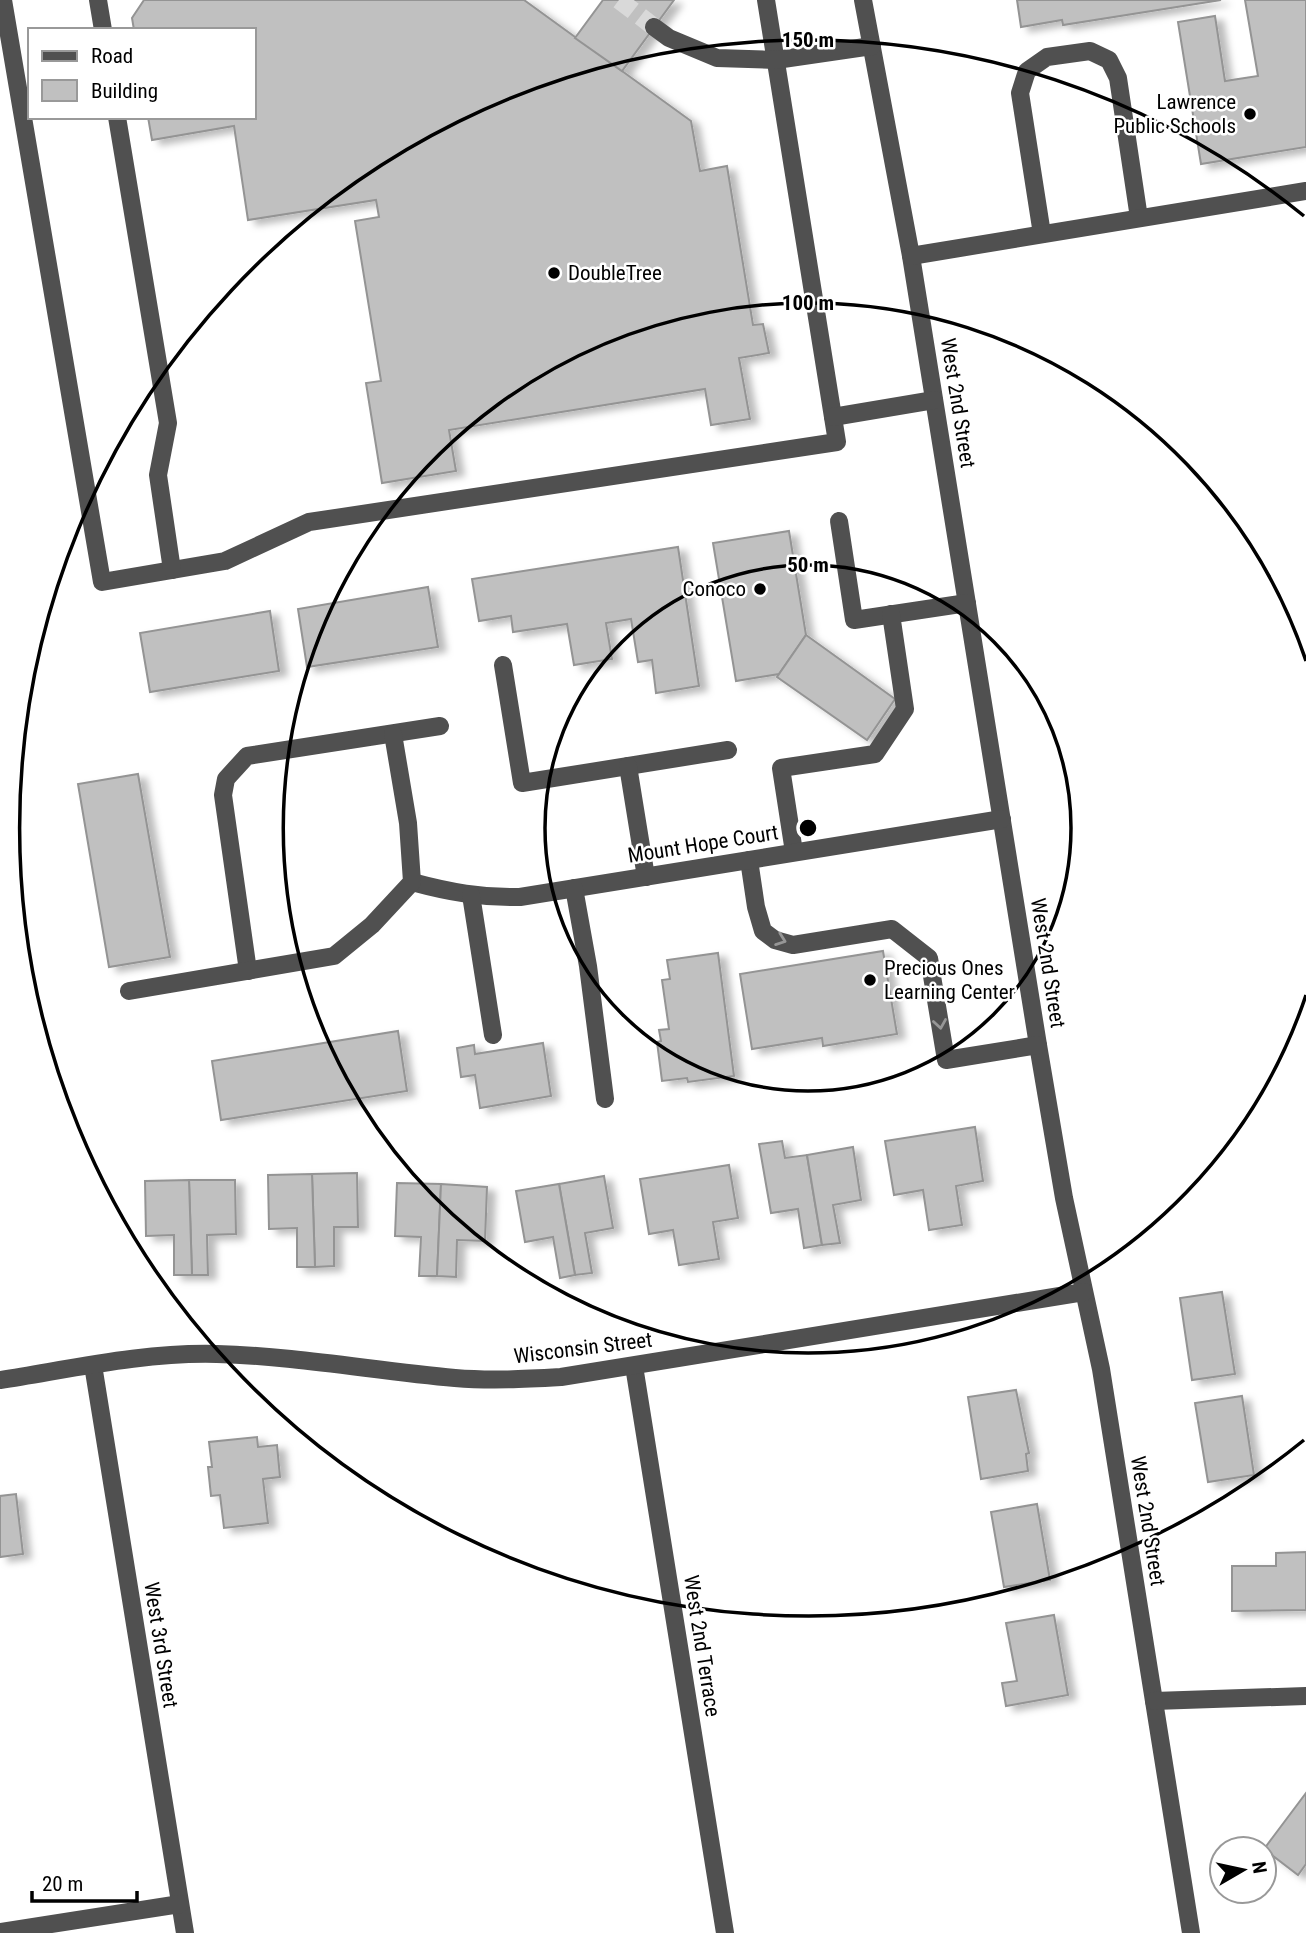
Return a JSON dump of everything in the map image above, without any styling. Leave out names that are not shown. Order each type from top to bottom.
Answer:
[{"type":"street","points":[[3,0],[102,582],[225,561],[309,522],[837,442],[766,0]]},
{"type":"street","points":[[98,0],[103,28]]},
{"type":"street","name":"West 2nd Street","points":[[863,0],[911,256],[1064,1198],[1103,1383],[1191,1933]]},
{"type":"street","points":[[654,26],[669,38],[717,58],[776,60],[872,46]]},
{"type":"street","points":[[1042,234],[1020,93],[1027,71],[1047,57],[1090,51],[1109,60],[1118,78],[1139,218]]},
{"type":"street","points":[[117,119],[168,423],[158,475],[172,570]]},
{"type":"street","points":[[911,256],[1306,191]]},
{"type":"street","points":[[833,417],[934,400]]},
{"type":"street","points":[[839,521],[854,620],[967,603]]},
{"type":"street","points":[[793,852],[781,768],[875,754],[905,709],[891,614]]},
{"type":"street","points":[[503,665],[522,783],[728,750]]},
{"type":"street","points":[[248,971],[223,795],[226,779],[247,756],[440,726]]},
{"type":"street","points":[[129,991],[334,956],[372,925],[412,882],[408,823],[393,734]]},
{"type":"street","points":[[628,766],[646,877]]},
{"type":"street","name":"Mount Hope Court","points":[[412,882],[454,893],[520,897],[1002,818]]},
{"type":"street","points":[[749,860],[756,907],[763,931],[775,940],[793,945],[892,929],[929,958],[946,1060],[1038,1045]]},
{"type":"street","points":[[574,888],[588,966],[605,1099]]},
{"type":"street","points":[[471,895],[493,1035]]},
{"type":"street","name":"Wisconsin Street","points":[[0,1380],[174,1354],[267,1357],[457,1378],[506,1380],[561,1377],[1084,1292]]},
{"type":"street","name":"West 3rd Street","points":[[93,1365],[185,1933]]},
{"type":"street","name":"West 2nd Terrace","points":[[634,1366],[725,1933]]},
{"type":"street","points":[[1154,1701],[1306,1696]]},
{"type":"street","points":[[0,1933],[180,1904]]},
{"type":"building","name":"DoubleTree","points":[[144,0],[524,0],[691,121],[700,171],[727,166],[753,325],[763,324],[769,353],[739,358],[750,419],[711,425],[705,389],[449,430],[456,471],[382,483],[366,383],[381,381],[355,221],[379,217],[376,200],[248,220],[234,126],[152,140],[148,119],[256,119],[256,28],[134,28],[132,18]]},
{"type":"building","points":[[603,0],[674,0],[622,71],[575,38]]},
{"type":"building","points":[[1017,0],[1221,0],[1063,25],[1062,20],[1021,27]]},
{"type":"building","name":"Lawrence Public Schools","points":[[1245,0],[1306,0],[1306,147],[1201,164],[1178,22],[1215,16],[1225,81],[1258,76]]},
{"type":"building","name":"Conoco","points":[[789,531],[806,635],[779,674],[736,681],[713,543]]},
{"type":"building","points":[[678,547],[699,686],[656,693],[652,660],[638,662],[631,619],[606,623],[612,659],[574,665],[567,624],[513,632],[511,616],[479,621],[472,579]]},
{"type":"building","points":[[428,587],[438,647],[307,667],[298,609]]},
{"type":"building","points":[[270,611],[279,671],[150,692],[140,633]]},
{"type":"building","points":[[806,635],[895,699],[867,740],[777,677]]},
{"type":"building","points":[[138,774],[170,957],[109,967],[78,784]]},
{"type":"building","points":[[883,951],[897,1034],[823,1046],[822,1038],[752,1049],[740,974]]},
{"type":"building","points":[[718,953],[734,1076],[688,1082],[687,1078],[662,1081],[657,1042],[661,1041],[659,1030],[669,1029],[662,980],[670,979],[667,960]]},
{"type":"building","points":[[398,1031],[407,1091],[221,1120],[212,1061]]},
{"type":"building","points":[[543,1043],[551,1096],[480,1108],[475,1075],[461,1077],[457,1048],[474,1045],[475,1054]]},
{"type":"building","points":[[975,1127],[983,1181],[956,1186],[962,1225],[929,1230],[923,1190],[894,1195],[885,1141]]},
{"type":"building","points":[[782,1141],[785,1158],[807,1155],[822,1245],[804,1248],[798,1209],[771,1213],[759,1144]]},
{"type":"building","points":[[853,1147],[861,1200],[833,1205],[840,1243],[822,1245],[807,1155]]},
{"type":"building","points":[[729,1165],[738,1218],[713,1222],[719,1259],[679,1265],[673,1230],[649,1234],[640,1179]]},
{"type":"building","points":[[357,1173],[358,1227],[334,1227],[334,1266],[315,1267],[312,1174]]},
{"type":"building","points":[[312,1174],[315,1267],[297,1267],[297,1228],[269,1229],[268,1175]]},
{"type":"building","points":[[604,1176],[613,1228],[585,1233],[592,1273],[575,1275],[559,1184]]},
{"type":"building","points":[[189,1180],[235,1180],[236,1234],[207,1235],[208,1275],[192,1275]]},
{"type":"building","points":[[189,1180],[192,1275],[174,1275],[174,1235],[146,1236],[145,1181]]},
{"type":"building","points":[[397,1183],[441,1184],[437,1276],[419,1276],[421,1237],[395,1236]]},
{"type":"building","points":[[441,1184],[487,1187],[485,1241],[457,1240],[456,1277],[437,1276]]},
{"type":"building","points":[[559,1184],[575,1275],[560,1278],[553,1237],[525,1242],[516,1191]]},
{"type":"building","points":[[1222,1292],[1235,1374],[1192,1380],[1180,1298]]},
{"type":"building","points":[[1016,1390],[1029,1453],[1026,1454],[1028,1471],[981,1479],[968,1397]]},
{"type":"building","points":[[1242,1396],[1254,1475],[1208,1482],[1195,1403]]},
{"type":"building","points":[[257,1437],[258,1447],[277,1445],[280,1477],[263,1479],[268,1523],[224,1528],[220,1495],[211,1496],[209,1442]]},
{"type":"building","points":[[16,1494],[23,1554],[0,1557],[0,1496]]},
{"type":"building","points":[[1037,1504],[1050,1580],[1004,1587],[991,1512]]},
{"type":"building","points":[[1306,1552],[1306,1610],[1232,1611],[1232,1566],[1276,1566],[1276,1553]]},
{"type":"building","points":[[1054,1615],[1068,1695],[1006,1706],[1002,1683],[1017,1681],[1006,1623]]},
{"type":"building","points":[[1306,1793],[1306,1864],[1298,1875],[1278,1860],[1278,1835],[1274,1835]]},
{"type":"tunnel","points":[[619,0],[654,27]]},
{"type":"place","name":"Lawrence Public Schools","points":[[1250,114]]},
{"type":"place","name":"DoubleTree","points":[[554,273]]},
{"type":"place","name":"Conoco","points":[[760,589]]},
{"type":"place","name":"Precious Ones Learning Center","points":[[870,980]]}]
